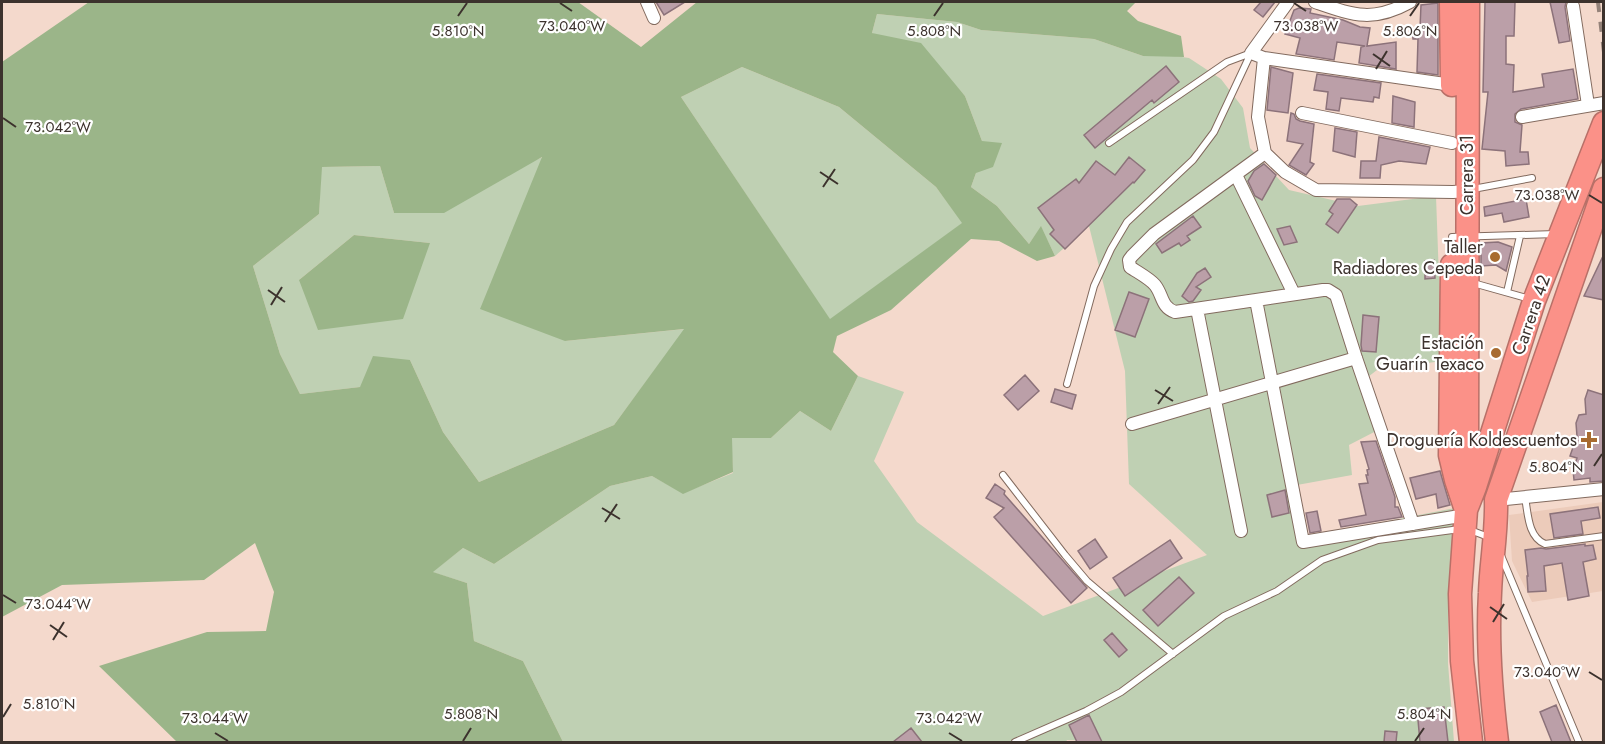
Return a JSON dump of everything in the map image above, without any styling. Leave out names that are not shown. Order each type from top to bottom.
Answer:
[{"type":"highway","name":"Carrera 31","points":[[1451,2],[1452,143],[1460,191]]},
{"type":"highway","name":"Carrera 31","points":[[1465,518],[1450,454],[1468,2]]},
{"type":"highway","name":"Carrera 42","points":[[1497,742],[1492,705],[1489,649],[1490,594],[1496,520],[1604,123]]},
{"type":"highway","name":"Carrera 42","points":[[1465,518],[1534,301],[1604,189]]},
{"type":"highway","name":"Carrera 31","points":[[1459,227],[1467,281],[1467,453],[1475,487],[1483,503],[1496,520]]},
{"type":"highway","points":[[1465,518],[1460,594],[1462,661],[1471,742]]},
{"type":"street","points":[[647,2],[654,18]]},
{"type":"street","points":[[1288,2],[1251,53],[1264,58],[1452,85]]},
{"type":"street","points":[[1315,2],[1360,16],[1380,14],[1410,2]]},
{"type":"street","points":[[1573,6],[1588,105]]},
{"type":"street","points":[[1264,58],[1258,117],[1264,153],[1284,172],[1316,190],[1460,191]]},
{"type":"street","points":[[1522,117],[1604,103]]},
{"type":"street","points":[[1302,113],[1452,143]]},
{"type":"street","points":[[1264,153],[1154,234],[1129,260],[1130,267],[1155,285],[1168,309],[1175,312],[1323,290],[1336,295],[1413,524]]},
{"type":"street","points":[[1236,175],[1294,294]]},
{"type":"street","points":[[1256,300],[1303,542],[1465,518]]},
{"type":"street","points":[[1197,309],[1241,531]]},
{"type":"street","points":[[1132,424],[1356,358]]},
{"type":"street","points":[[1496,520],[1525,497],[1604,489]]},
{"type":"lane","points":[[1109,143],[1227,62],[1251,53]]},
{"type":"lane","points":[[1067,384],[1094,286],[1111,249],[1127,222],[1193,159],[1214,132],[1251,53]]},
{"type":"lane","points":[[1460,191],[1532,178]]},
{"type":"lane","points":[[1459,227],[1520,236],[1574,234]]},
{"type":"lane","points":[[1507,292],[1520,236]]},
{"type":"lane","points":[[1467,281],[1534,301]]},
{"type":"lane","points":[[1003,475],[1087,581],[1173,654]]},
{"type":"lane","points":[[1525,497],[1532,533],[1536,540],[1542,543],[1604,536]]},
{"type":"lane","points":[[1015,742],[1112,697],[1224,616],[1277,591],[1322,560],[1378,540],[1465,518],[1496,520],[1579,742]]},
{"type":"shaded area","points":[[1603,502],[1603,591],[1532,602],[1512,561],[1509,515]]},
{"type":"green space","points":[[89,2],[578,2],[641,47],[697,2],[1136,2],[1127,11],[1138,21],[1181,36],[1184,57],[1143,56],[1094,39],[981,30],[957,22],[877,14],[872,33],[921,43],[965,96],[982,141],[1002,143],[993,167],[976,173],[971,187],[997,206],[1029,244],[1041,226],[1055,256],[1037,261],[999,241],[971,239],[891,310],[837,336],[833,352],[858,376],[831,431],[800,411],[771,438],[732,438],[733,472],[683,494],[652,476],[610,486],[494,564],[463,548],[433,572],[467,583],[474,641],[523,661],[563,742],[177,742],[99,666],[207,632],[266,631],[274,592],[255,543],[204,580],[62,585],[2,617],[2,62]],"holes":[[[742,67],[839,107],[936,187],[962,223],[830,319],[681,97]],[[542,157],[480,309],[565,341],[684,329],[614,425],[479,482],[443,432],[410,360],[373,356],[360,387],[300,394],[280,354],[253,266],[319,214],[322,167],[380,166],[394,213],[444,213]]]},
{"type":"green space","points":[[877,14],[957,22],[981,30],[1094,39],[1143,56],[1189,58],[1221,79],[1243,108],[1250,148],[1289,190],[1358,206],[1436,196],[1442,361],[1377,370],[1364,380],[1380,429],[1349,445],[1352,475],[1297,485],[1305,537],[1455,508],[1448,607],[1448,663],[1454,742],[1067,740],[1066,742],[563,742],[523,661],[474,641],[467,583],[432,572],[463,548],[494,564],[610,486],[652,476],[683,493],[733,473],[731,438],[771,438],[800,411],[831,431],[858,376],[904,392],[874,461],[917,522],[1043,616],[1207,555],[1129,484],[1125,371],[1089,226],[1055,256],[1041,227],[1029,244],[997,206],[971,187],[982,141],[965,96],[949,78],[872,33]]},
{"type":"green space","points":[[742,67],[839,107],[936,187],[963,223],[830,320],[681,97]]},
{"type":"green space","points":[[543,157],[565,341],[685,329],[614,425],[479,482],[443,432],[410,360],[360,387],[300,394],[280,354],[253,266],[319,214],[321,167],[380,166],[394,213]],"holes":[[[354,235],[430,243],[299,280]]]},
{"type":"green space","points":[[354,235],[430,243],[403,319],[318,330],[299,280]]},
{"type":"building","points":[[656,2],[685,2],[664,15]]},
{"type":"building","points":[[1261,2],[1275,2],[1263,17],[1254,10]]},
{"type":"building","points":[[1485,2],[1515,2],[1514,36],[1506,36],[1506,64],[1514,65],[1513,92],[1544,87],[1542,74],[1573,69],[1578,99],[1521,109],[1515,114],[1515,122],[1522,125],[1520,152],[1528,152],[1529,164],[1506,166],[1505,151],[1482,149],[1488,92],[1483,92]]},
{"type":"building","points":[[1550,2],[1566,2],[1570,41],[1559,43]]},
{"type":"building","points":[[1438,3],[1438,75],[1417,72],[1418,39],[1413,39],[1412,30],[1420,28],[1421,5]]},
{"type":"building","points":[[1311,9],[1310,13],[1370,28],[1367,46],[1396,42],[1396,69],[1359,63],[1361,47],[1365,46],[1337,42],[1334,60],[1296,54],[1300,38],[1285,34],[1294,10]]},
{"type":"building","points":[[1166,66],[1179,82],[1154,103],[1152,100],[1095,148],[1084,135]]},
{"type":"building","points":[[1271,67],[1293,73],[1288,113],[1267,110]]},
{"type":"building","points":[[1317,74],[1381,83],[1379,98],[1374,97],[1373,102],[1341,98],[1339,111],[1326,109],[1328,92],[1314,90]]},
{"type":"building","points":[[1393,96],[1415,102],[1414,127],[1392,123]]},
{"type":"building","points":[[1291,113],[1300,121],[1314,124],[1310,162],[1314,164],[1306,175],[1289,165],[1303,144],[1287,141]]},
{"type":"building","points":[[1335,128],[1357,132],[1355,157],[1333,151]]},
{"type":"building","points":[[1379,137],[1430,147],[1426,164],[1399,161],[1381,165],[1380,178],[1360,178],[1361,161],[1376,161]]},
{"type":"building","points":[[1129,157],[1145,170],[1065,249],[1050,234],[1054,230],[1038,208],[1076,179],[1079,183],[1096,161],[1115,175]]},
{"type":"building","points":[[1264,164],[1276,175],[1262,200],[1255,196],[1248,181],[1254,171]]},
{"type":"building","points":[[1337,199],[1350,199],[1357,205],[1338,233],[1326,224],[1333,214],[1329,211]]},
{"type":"building","points":[[1526,199],[1529,217],[1504,222],[1502,213],[1485,216],[1484,207]]},
{"type":"building","points":[[1193,216],[1201,227],[1187,236],[1190,240],[1181,246],[1179,243],[1162,253],[1156,244]]},
{"type":"building","points":[[1290,226],[1297,242],[1284,245],[1277,229]]},
{"type":"building","name":"Taller Radiadores Cepeda","points":[[1498,242],[1512,247],[1506,271],[1496,265],[1481,266],[1481,243]]},
{"type":"building","points":[[1604,254],[1604,300],[1584,296]]},
{"type":"building","points":[[1434,260],[1435,278],[1425,279],[1425,261]]},
{"type":"building","points":[[1205,268],[1211,277],[1196,287],[1201,290],[1193,301],[1189,302],[1182,296],[1197,273]]},
{"type":"building","points":[[1129,292],[1149,299],[1135,337],[1115,330]]},
{"type":"building","points":[[1363,315],[1379,317],[1376,352],[1362,351]]},
{"type":"building","points":[[1025,375],[1039,391],[1018,410],[1004,395]]},
{"type":"building","points":[[1055,389],[1076,395],[1072,409],[1051,402]]},
{"type":"building","points":[[1588,390],[1604,395],[1604,481],[1590,482],[1590,478],[1574,480],[1573,470],[1577,458],[1570,456],[1577,436],[1576,423],[1579,415],[1586,414],[1585,399]]},
{"type":"building","points":[[1376,441],[1395,497],[1395,507],[1398,507],[1402,517],[1341,527],[1339,520],[1366,515],[1359,484],[1368,483],[1366,475],[1369,469],[1361,442]]},
{"type":"building","points":[[1440,471],[1450,505],[1438,508],[1436,494],[1416,499],[1410,478]]},
{"type":"building","points":[[995,484],[1005,491],[1004,494],[1087,588],[1071,603],[994,517],[1004,508],[986,498]]},
{"type":"building","points":[[1285,490],[1289,513],[1272,517],[1267,495]]},
{"type":"building","points":[[1598,507],[1600,518],[1581,521],[1583,534],[1554,538],[1550,514]]},
{"type":"building","points":[[1317,511],[1321,531],[1310,533],[1306,513]]},
{"type":"building","points":[[1095,539],[1107,557],[1090,569],[1078,551]]},
{"type":"building","points":[[1170,540],[1182,558],[1125,596],[1113,578]]},
{"type":"building","points":[[1585,544],[1585,546],[1593,545],[1596,559],[1583,562],[1589,596],[1568,600],[1562,563],[1544,566],[1546,591],[1528,592],[1525,550]]},
{"type":"building","points":[[1179,577],[1194,593],[1158,626],[1143,610]]},
{"type":"building","points":[[1112,633],[1127,650],[1119,657],[1104,640]]},
{"type":"building","points":[[1556,705],[1571,742],[1552,742],[1540,712]]},
{"type":"building","points":[[1444,707],[1448,742],[1420,742],[1417,709]]},
{"type":"building","points":[[1089,715],[1102,742],[1077,742],[1069,725]]},
{"type":"building","points":[[911,728],[922,742],[893,742]]},
{"type":"building","points":[[1385,731],[1397,732],[1396,742],[1384,742]]},
{"type":"railway","points":[[1598,2],[1604,52]]},
{"type":"place","name":"Taller Radiadores Cepeda","points":[[1495,257]]},
{"type":"place","name":"Estación Guarín Texaco","points":[[1496,353]]},
{"type":"place","name":"Droguería Koldescuentos","points":[[1589,440]]}]
